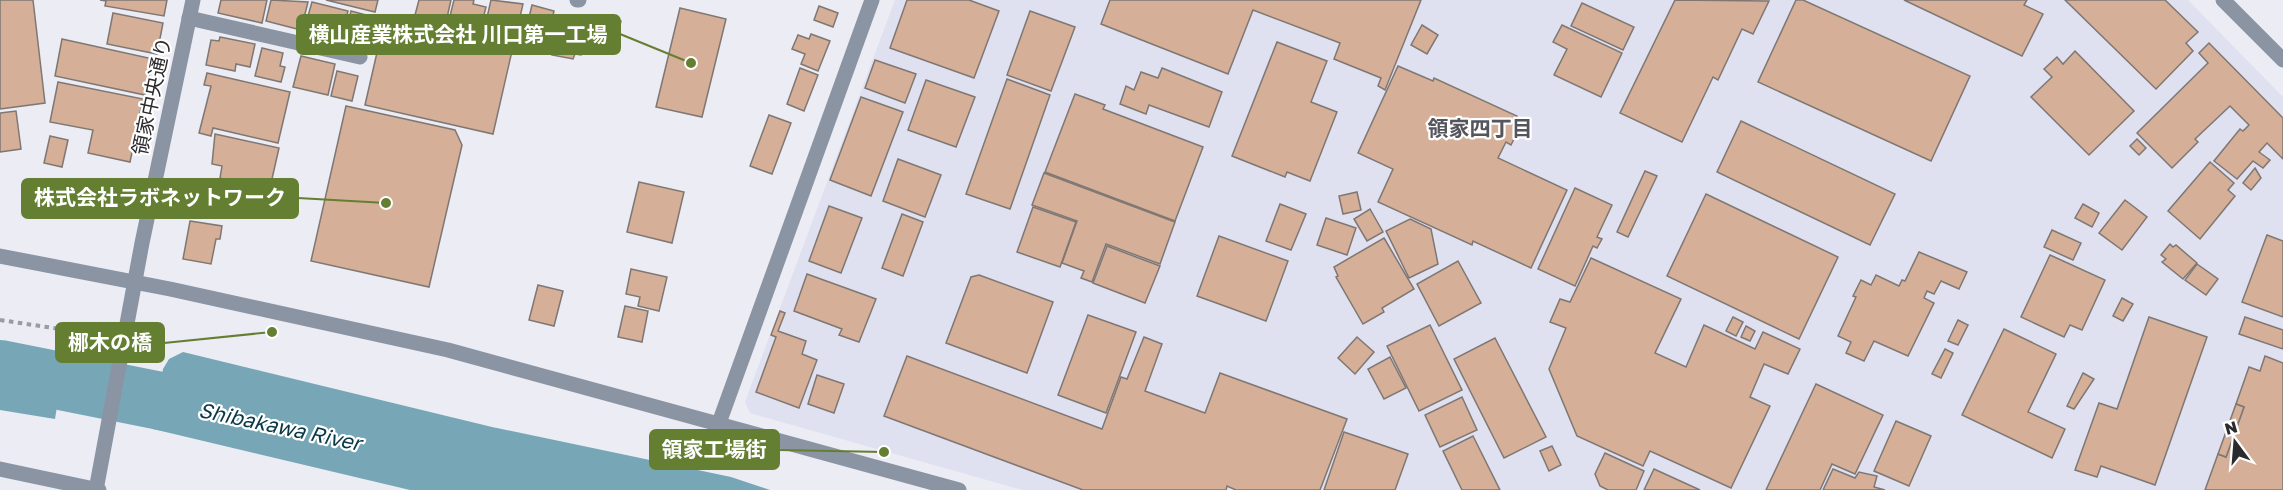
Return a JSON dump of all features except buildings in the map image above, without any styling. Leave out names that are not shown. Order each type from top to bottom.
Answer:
[{"type":"street","name":"領家中央通り","points":[[97,490],[135,282],[193,0]]},
{"type":"street","points":[[719,423],[872,0]]},
{"type":"street","points":[[2223,0],[2283,60]]},
{"type":"street","points":[[189,18],[360,57]]},
{"type":"street","points":[[0,256],[135,282],[448,350],[959,490]]},
{"type":"street","points":[[0,469],[97,490]]},
{"type":"path","points":[[0,320],[80,332]]},
{"type":"shaded area","points":[[895,0],[2188,0],[2283,97],[2283,490],[1022,490],[750,413],[745,402]]},
{"type":"water","points":[[0,344],[65,355],[55,419],[0,410]]},
{"type":"water","points":[[183,352],[492,427],[731,477],[770,490],[410,490],[153,429],[163,369],[169,359]]},
{"type":"waterway","name":"Shibakawa River","points":[[0,369],[236,416]]},
{"type":"place","name":"横山産業株式会社 川口第一工場","points":[[691,63]]},
{"type":"place","name":"株式会社ラボネットワーク","points":[[386,203]]},
{"type":"place","name":"梛木の橋","points":[[272,332]]},
{"type":"place","name":"領家工場街","points":[[884,452]]},
{"type":"district","name":"領家四丁目","points":[[1480,128]]}]
